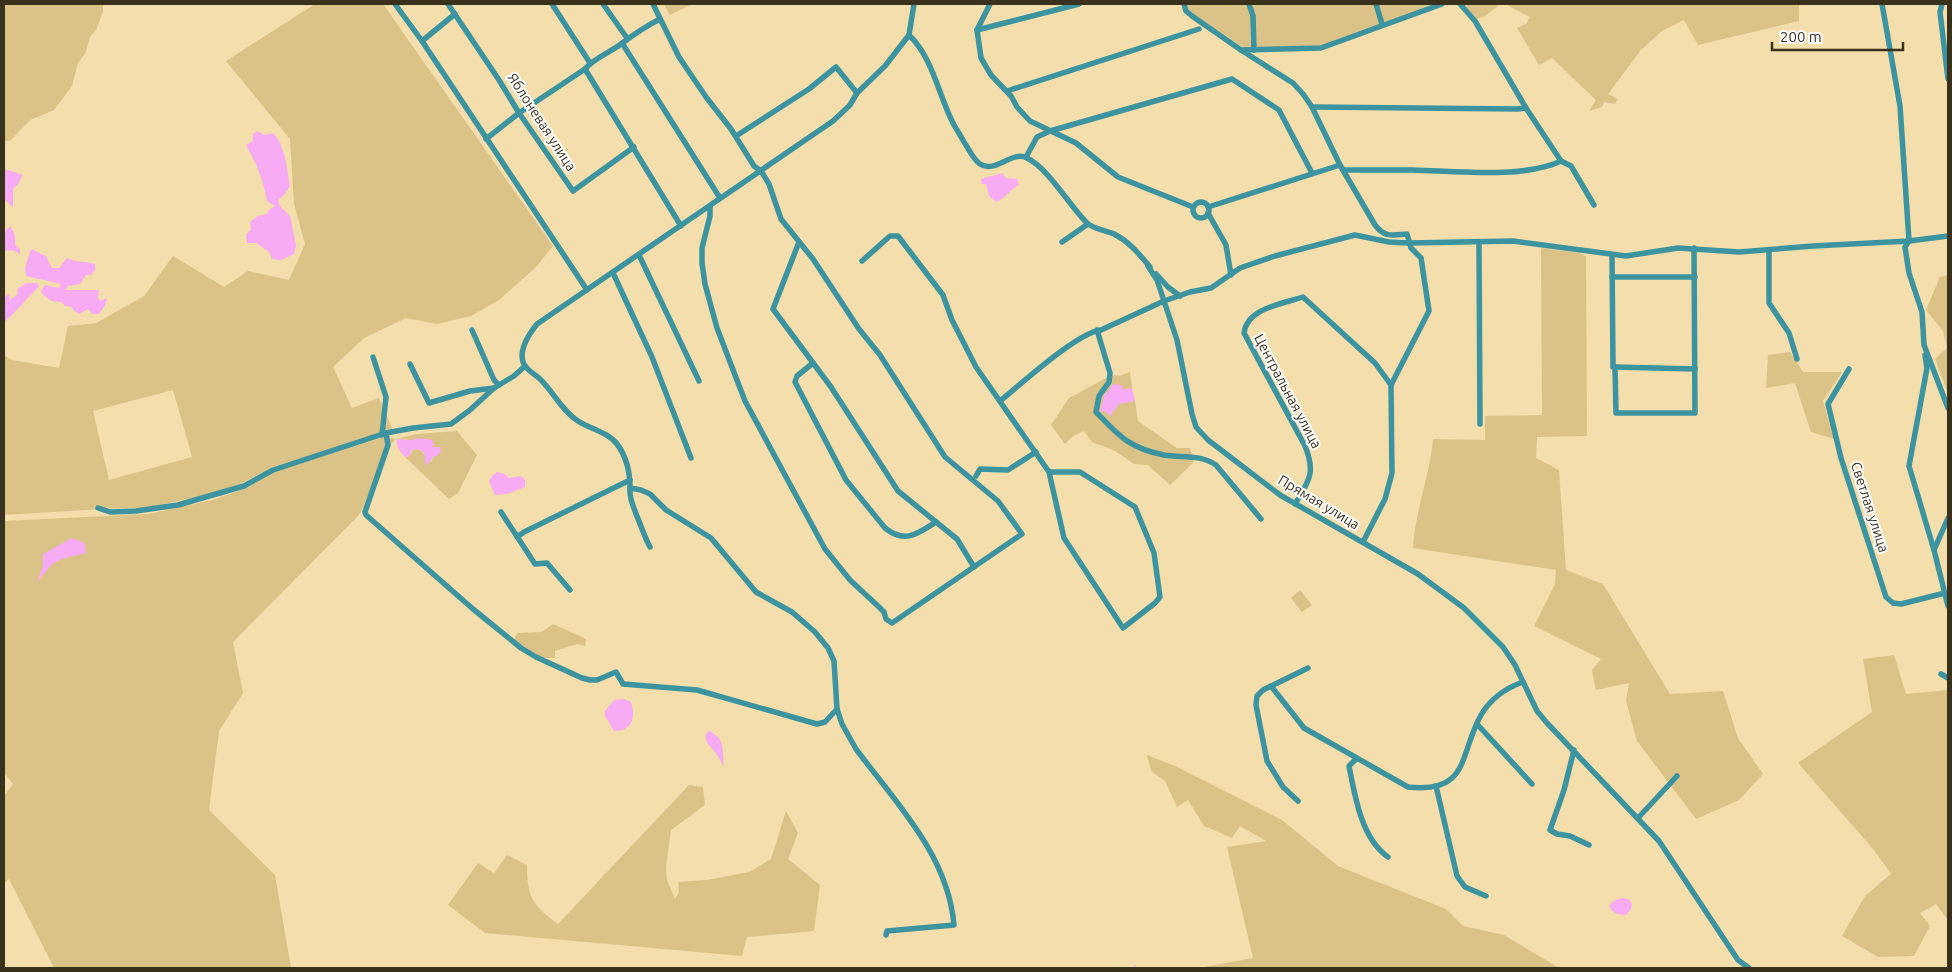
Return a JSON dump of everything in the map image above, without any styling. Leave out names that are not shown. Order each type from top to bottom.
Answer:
[{"type":"street","points":[[395,4],[422,41],[587,290]]},
{"type":"street","name":"Яблоневая улица","points":[[448,4],[499,80],[519,114],[573,191],[634,147]]},
{"type":"street","points":[[552,4],[590,64]]},
{"type":"street","points":[[603,4],[720,198]]},
{"type":"street","points":[[653,4],[679,57],[736,136],[754,166],[762,171],[769,184],[781,219],[813,259],[859,329],[880,356],[945,457],[998,501],[1022,534],[892,623],[886,619],[884,612],[836,564],[816,535],[779,461],[745,401],[717,328],[705,284],[702,248],[710,216],[710,206]]},
{"type":"street","points":[[650,547],[630,502],[630,480],[626,463],[617,445],[612,439],[575,420],[540,379],[525,366],[522,361],[523,354],[530,333],[537,324],[833,121],[850,105],[856,93],[885,66],[909,35],[914,4]]},
{"type":"street","points":[[990,4],[977,30],[981,58],[991,75],[1007,91],[1017,107],[1030,121],[1076,143],[1118,178],[1192,207]]},
{"type":"street","points":[[977,30],[1079,4]]},
{"type":"street","points":[[1184,4],[1186,11],[1192,16],[1293,83],[1312,107],[1341,168],[1380,232],[1387,235],[1407,234],[1411,248],[1421,258],[1429,311],[1390,385],[1392,473],[1385,499],[1363,542]]},
{"type":"street","points":[[1249,4],[1254,16],[1254,50]]},
{"type":"street","points":[[1376,4],[1382,24]]},
{"type":"street","points":[[1241,50],[1321,48],[1382,24],[1442,4]]},
{"type":"street","points":[[1460,4],[1476,21],[1526,108],[1561,161],[1571,166],[1594,205]]},
{"type":"street","points":[[1882,4],[1900,106],[1909,241],[1905,247],[1909,273],[1922,312],[1927,368],[1909,466],[1934,550],[1948,606]]},
{"type":"street","points":[[1942,4],[1940,12],[1948,79]]},
{"type":"street","points":[[422,41],[455,14]]},
{"type":"street","points":[[486,140],[519,114],[590,64],[660,19]]},
{"type":"street","points":[[1007,91],[1199,30]]},
{"type":"street","points":[[909,35],[926,55],[953,123],[980,164],[995,165],[1021,156],[1026,157],[1049,177],[1088,224],[1114,235],[1129,244],[1168,287],[1180,296]]},
{"type":"street","points":[[736,136],[809,89],[836,67],[856,93]]},
{"type":"street","points":[[585,69],[681,226]]},
{"type":"street","points":[[1026,157],[1037,137],[1050,131],[1232,79],[1278,110],[1312,173]]},
{"type":"street","points":[[1312,107],[1518,110],[1526,108]]},
{"type":"street","points":[[1192,207],[1193,213],[1199,218],[1204,217],[1208,210],[1312,173],[1341,168],[1460,172],[1525,171],[1549,166],[1561,161]]},
{"type":"street","points":[[1192,207],[1200,201],[1205,203],[1226,245],[1232,275]]},
{"type":"street","points":[[1062,242],[1088,224]]},
{"type":"street","points":[[1000,400],[1074,341],[1092,330],[1097,330],[1164,301],[1211,288],[1240,268],[1275,256],[1355,235],[1389,242],[1409,243],[1513,241],[1626,256],[1646,254],[1665,249],[1694,248],[1726,252],[1909,241],[1948,236]]},
{"type":"street","points":[[862,261],[890,236],[898,236],[943,295],[952,320],[976,367],[1049,472],[1064,538],[1123,628],[1160,597],[1154,553],[1147,532],[1134,507],[1080,472],[1049,472]]},
{"type":"street","points":[[799,242],[773,309],[831,387],[898,491],[957,539],[974,567]]},
{"type":"street","points":[[1479,242],[1480,424]]},
{"type":"street","points":[[1615,367],[1616,413],[1695,413],[1694,248]]},
{"type":"street","points":[[1769,250],[1769,303],[1789,333],[1797,359]]},
{"type":"street","points":[[639,255],[693,373],[699,381]]},
{"type":"street","points":[[1612,255],[1612,367],[1695,369]]},
{"type":"street","name":"Прямая улица","points":[[1148,266],[1157,280],[1177,340],[1196,427],[1222,453],[1295,504],[1418,574],[1464,608],[1503,647],[1537,711],[1659,841],[1738,960],[1749,968]]},
{"type":"street","points":[[613,273],[655,365],[691,458]]},
{"type":"street","points":[[1612,277],[1695,276]]},
{"type":"street","name":"Центральная улица","points":[[1295,504],[1312,472],[1309,456],[1244,333],[1245,325],[1249,319],[1260,312],[1302,297],[1375,363],[1390,385]]},
{"type":"street","points":[[472,330],[497,387]]},
{"type":"street","points":[[1097,330],[1110,373],[1109,382],[1099,396],[1096,412],[1130,445],[1164,455],[1202,458],[1216,465],[1261,519]]},
{"type":"street","points":[[1924,345],[1948,408]]},
{"type":"street","points":[[373,356],[386,397],[384,434],[388,445],[365,512],[366,515],[473,609],[521,648],[582,678],[597,680],[616,672],[623,684],[697,690],[817,724],[824,722],[837,709]]},
{"type":"street","points":[[813,363],[797,376],[796,382],[846,480],[891,533],[903,537],[916,534],[936,522]]},
{"type":"street","points":[[410,364],[429,403],[470,391],[497,387]]},
{"type":"street","points":[[98,508],[110,512],[127,512],[178,505],[244,486],[273,470],[384,434],[413,428],[451,424],[525,366]]},
{"type":"street","name":"Светлая улица","points":[[1849,369],[1828,404],[1841,458],[1886,596],[1893,603],[1901,604],[1945,593]]},
{"type":"street","points":[[976,476],[980,469],[1008,470],[1036,452]]},
{"type":"street","points":[[516,537],[630,480]]},
{"type":"street","points":[[630,488],[650,494],[666,510],[712,538],[756,592],[792,612],[815,632],[828,648],[834,661],[837,709],[842,724],[856,750],[915,826],[939,868],[951,899],[954,925],[888,931],[886,935]]},
{"type":"street","points":[[501,512],[535,564],[548,563],[570,590]]},
{"type":"street","points":[[1934,550],[1948,518]]},
{"type":"street","points":[[1298,801],[1283,787],[1267,761],[1256,704],[1257,696],[1271,686],[1308,668]]},
{"type":"street","points":[[1941,674],[1948,678]]},
{"type":"street","points":[[1271,686],[1304,728],[1408,787],[1427,788],[1448,781],[1458,770],[1468,751],[1481,715],[1496,696],[1512,686],[1523,682]]},
{"type":"street","points":[[1477,724],[1532,784]]},
{"type":"street","points":[[1574,750],[1564,790],[1550,830],[1557,834],[1570,836],[1589,845]]},
{"type":"street","points":[[1356,759],[1349,766],[1354,792],[1369,836],[1379,850],[1388,857]]},
{"type":"street","points":[[1638,818],[1677,776]]},
{"type":"street","points":[[1436,786],[1457,876],[1465,887],[1486,896]]},
{"type":"shaded area","points":[[4,4],[103,4],[103,12],[96,30],[90,37],[86,52],[78,63],[72,86],[54,110],[30,120],[10,141],[4,141]]},
{"type":"shaded area","points":[[315,4],[383,4],[553,246],[535,268],[499,300],[471,316],[437,324],[406,318],[364,338],[333,367],[352,408],[379,398],[394,433],[376,436],[272,467],[227,491],[145,508],[4,515],[4,355],[12,360],[59,368],[68,326],[96,323],[144,296],[173,256],[224,287],[248,271],[289,280],[305,244],[294,204],[290,139],[226,61]],"holes":[[[173,390],[192,457],[109,480],[93,411]]]},
{"type":"shaded area","points":[[664,4],[692,4],[670,15]]},
{"type":"shaded area","points":[[1187,4],[1447,4],[1322,48],[1244,48],[1189,11]]},
{"type":"shaded area","points":[[1464,4],[1500,4],[1484,17],[1476,19]]},
{"type":"shaded area","points":[[1505,4],[1799,4],[1799,21],[1698,45],[1684,20],[1662,31],[1641,50],[1608,94],[1618,99],[1615,104],[1604,102],[1602,107],[1589,111],[1596,100],[1552,58],[1539,65],[1517,28],[1526,24],[1530,17]]},
{"type":"shaded area","points":[[257,131],[265,135],[273,133],[280,142],[285,157],[290,186],[278,200],[280,206],[290,216],[296,245],[294,254],[281,260],[272,259],[269,252],[256,243],[247,243],[246,234],[251,230],[250,222],[258,216],[267,214],[275,206],[267,201],[256,164],[246,145],[253,141],[253,134]]},
{"type":"shaded area","points":[[4,169],[23,175],[13,189],[13,207],[4,199]]},
{"type":"shaded area","points":[[1003,173],[1005,178],[1017,179],[1019,185],[996,202],[989,196],[986,184],[982,184],[981,179]]},
{"type":"shaded area","points":[[11,227],[15,236],[15,245],[20,249],[20,254],[13,250],[5,251],[6,229]]},
{"type":"shaded area","points":[[1541,248],[1579,253],[1586,256],[1587,436],[1537,437],[1536,458],[1559,470],[1566,570],[1603,584],[1670,694],[1723,691],[1738,738],[1763,774],[1739,800],[1696,819],[1637,741],[1626,701],[1629,683],[1596,690],[1592,670],[1601,659],[1534,626],[1555,584],[1556,570],[1413,548],[1414,534],[1433,439],[1485,440],[1485,416],[1542,415]]},
{"type":"shaded area","points":[[31,249],[46,256],[52,268],[59,268],[67,258],[95,264],[95,270],[91,275],[86,275],[80,284],[68,286],[65,290],[99,290],[98,297],[100,301],[107,298],[99,314],[92,314],[88,309],[79,314],[72,307],[50,300],[43,294],[41,292],[45,285],[59,288],[61,284],[26,276],[25,268]]},
{"type":"shaded area","points":[[1948,275],[1948,393],[1935,359],[1947,348],[1943,331],[1926,310],[1940,277]]},
{"type":"shaded area","points":[[27,283],[37,283],[39,287],[4,322],[4,298],[9,294],[10,298],[7,302],[17,295],[18,288]]},
{"type":"shaded area","points":[[1790,352],[1803,372],[1842,372],[1823,401],[1834,439],[1811,432],[1795,383],[1766,388],[1768,355]]},
{"type":"shaded area","points":[[1130,372],[1132,388],[1123,389],[1119,404],[1135,401],[1138,421],[1177,448],[1190,448],[1194,462],[1170,485],[1148,465],[1134,464],[1115,451],[1092,442],[1084,431],[1073,436],[1065,444],[1051,425],[1069,398],[1112,375],[1119,376]]},
{"type":"shaded area","points":[[1113,384],[1121,385],[1123,389],[1132,388],[1135,401],[1119,404],[1110,416],[1106,412],[1100,411],[1104,396]]},
{"type":"shaded area","points":[[457,431],[477,455],[458,493],[449,499],[405,457],[410,456],[411,452],[415,449],[420,450],[431,462],[434,456],[433,447],[414,440],[396,439],[417,434]]},
{"type":"shaded area","points":[[384,437],[396,439],[385,450],[363,508],[358,516],[233,642],[243,693],[219,731],[209,810],[275,875],[291,968],[54,968],[9,879],[4,883],[4,796],[13,784],[4,773],[4,521],[148,514],[213,500],[247,488],[273,472]]},
{"type":"shaded area","points":[[416,438],[428,439],[433,441],[434,447],[440,447],[441,451],[426,466],[424,453],[421,451],[413,450],[410,456],[405,457],[398,448],[396,439],[413,440]]},
{"type":"shaded area","points":[[497,472],[505,474],[509,478],[521,476],[525,480],[525,487],[507,494],[495,495],[489,481]]},
{"type":"shaded area","points":[[72,538],[85,543],[86,553],[57,561],[37,583],[43,565],[43,554]]},
{"type":"shaded area","points":[[1300,590],[1312,605],[1302,612],[1291,598]]},
{"type":"shaded area","points":[[553,624],[586,639],[585,646],[577,644],[555,651],[555,658],[542,658],[514,640],[517,633],[542,632]]},
{"type":"shaded area","points":[[1894,655],[1906,694],[1948,690],[1948,920],[1936,904],[1920,913],[1930,926],[1914,956],[1878,957],[1842,936],[1865,896],[1891,874],[1874,850],[1798,763],[1872,712],[1863,659]]},
{"type":"shaded area","points":[[624,699],[631,702],[633,718],[625,729],[614,731],[605,716],[605,711],[614,700]]},
{"type":"shaded area","points":[[709,731],[718,737],[721,742],[724,767],[706,741],[706,734]]},
{"type":"shaded area","points":[[1147,755],[1175,766],[1282,820],[1338,866],[1446,909],[1463,926],[1504,935],[1559,968],[1199,968],[1253,958],[1227,847],[1266,841],[1240,826],[1232,838],[1204,826],[1188,800],[1177,807],[1165,781],[1151,771]]},
{"type":"shaded area","points":[[689,785],[703,787],[705,805],[671,830],[666,867],[667,880],[675,899],[679,892],[678,882],[707,880],[749,872],[771,859],[786,811],[798,833],[788,859],[820,885],[814,931],[747,937],[742,956],[485,933],[448,905],[478,863],[494,873],[507,855],[527,865],[528,885],[533,899],[542,911],[558,924]]},
{"type":"shaded area","points":[[1622,898],[1628,899],[1632,903],[1631,909],[1626,915],[1616,913],[1609,906],[1613,901]]}]
